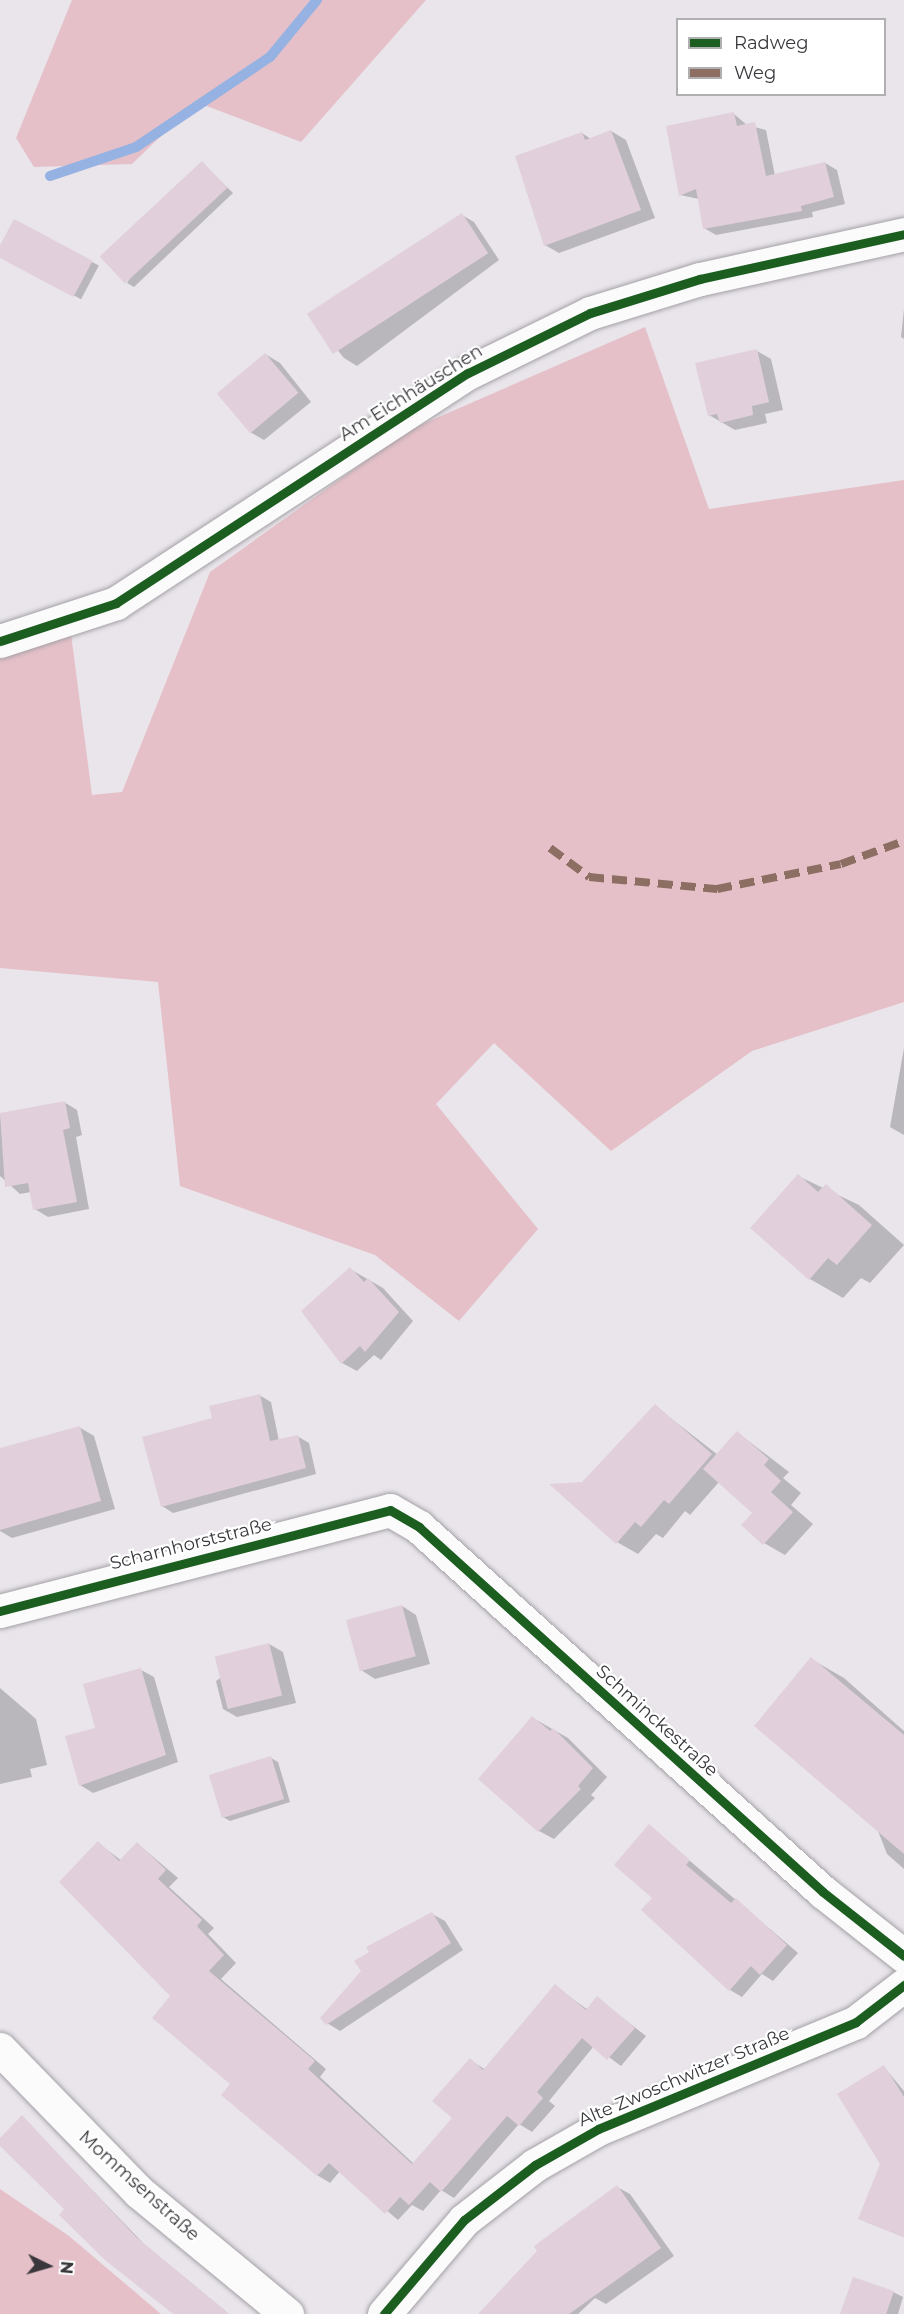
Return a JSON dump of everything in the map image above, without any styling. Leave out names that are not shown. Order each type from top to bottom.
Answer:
[{"type":"street","name":"Am Eichhäuschen","points":[[0,642],[116,603],[468,374],[590,313],[700,279],[904,234]]},
{"type":"street","name":"Scharnhorststraße","points":[[0,1611],[390,1510]]},
{"type":"street","name":"Schminckestraße","points":[[390,1510],[419,1527],[823,1892],[904,1956]]},
{"type":"street","name":"Alte Zwoschwitzer Straße","points":[[384,2314],[464,2220],[535,2164],[598,2129],[856,2022],[904,1985]]},
{"type":"street","name":"Mommsenstraße","points":[[0,2049],[139,2192],[287,2314]]},
{"type":"shaded area","points":[[72,0],[426,0],[301,142],[196,102],[132,164],[34,167],[16,138]]},
{"type":"shaded area","points":[[645,327],[709,509],[904,480],[904,1002],[752,1051],[611,1151],[494,1043],[436,1104],[538,1229],[459,1321],[375,1255],[180,1186],[158,982],[0,968],[0,658],[71,634],[92,795],[122,792],[210,572],[409,430]]},
{"type":"shaded area","points":[[0,2189],[69,2236],[161,2314],[0,2314]]},
{"type":"building","points":[[734,112],[737,126],[755,122],[766,176],[825,162],[834,197],[801,206],[802,211],[703,229],[696,189],[679,196],[666,126]]},
{"type":"building","points":[[611,130],[641,210],[544,246],[515,156],[582,132],[585,140]]},
{"type":"building","points":[[202,161],[227,188],[125,284],[100,256]]},
{"type":"building","points":[[462,213],[488,253],[333,354],[307,314]]},
{"type":"building","points":[[14,219],[93,261],[73,297],[0,258],[0,245]]},
{"type":"building","points":[[757,349],[769,402],[752,406],[753,415],[720,423],[717,414],[708,416],[695,363]]},
{"type":"building","points":[[265,353],[298,393],[250,433],[217,393]]},
{"type":"building","points":[[65,1101],[70,1128],[63,1130],[77,1202],[33,1210],[28,1183],[5,1187],[0,1113]]},
{"type":"building","points":[[798,1174],[818,1192],[826,1184],[872,1225],[837,1265],[828,1258],[809,1280],[750,1228]]},
{"type":"building","points":[[350,1267],[364,1282],[368,1278],[399,1312],[365,1352],[360,1346],[341,1364],[301,1311]]},
{"type":"building","points":[[260,1394],[270,1441],[298,1435],[306,1468],[161,1507],[142,1437],[212,1418],[209,1406]]},
{"type":"building","points":[[655,1404],[712,1454],[669,1504],[664,1500],[641,1527],[635,1522],[616,1544],[549,1484],[582,1482]]},
{"type":"building","points":[[80,1426],[101,1501],[0,1530],[0,1448]]},
{"type":"building","points":[[737,1431],[769,1459],[764,1465],[781,1481],[771,1492],[793,1512],[763,1545],[741,1525],[752,1513],[703,1469]]},
{"type":"building","points":[[402,1605],[416,1656],[360,1671],[346,1620]]},
{"type":"building","points":[[269,1643],[282,1695],[228,1709],[215,1657]]},
{"type":"building","points":[[811,1657],[904,1735],[904,1854],[754,1726]]},
{"type":"building","points":[[141,1668],[166,1755],[79,1786],[65,1736],[95,1728],[83,1684]]},
{"type":"building","points":[[532,1716],[550,1731],[553,1728],[593,1768],[578,1786],[581,1789],[538,1832],[478,1779]]},
{"type":"building","points":[[271,1756],[284,1799],[222,1818],[209,1775]]},
{"type":"building","points":[[649,1824],[690,1860],[686,1865],[731,1903],[736,1898],[787,1945],[760,1975],[751,1966],[729,1991],[641,1910],[652,1898],[614,1865]]},
{"type":"building","points":[[98,1841],[119,1861],[137,1842],[166,1870],[158,1879],[202,1920],[197,1926],[224,1955],[209,1971],[315,2061],[308,2069],[412,2164],[452,2118],[432,2101],[470,2058],[483,2070],[555,1984],[586,2010],[597,1996],[635,2028],[607,2060],[582,2038],[537,2092],[543,2098],[519,2126],[507,2116],[441,2192],[430,2182],[409,2205],[400,2197],[385,2214],[329,2163],[317,2176],[221,2095],[230,2084],[152,2018],[170,1996],[59,1882]]},
{"type":"building","points":[[432,1912],[451,1943],[326,2025],[320,2018],[361,1971],[354,1961],[369,1952],[366,1947]]},
{"type":"building","points":[[884,2065],[904,2097],[904,2237],[858,2219],[880,2164],[837,2094]]},
{"type":"building","points":[[22,2115],[136,2237],[229,2314],[173,2314],[105,2260],[59,2215],[64,2209],[0,2146],[0,2138]]},
{"type":"building","points":[[617,2185],[661,2248],[569,2314],[478,2314],[537,2251],[534,2246]]},
{"type":"building","points":[[853,2277],[894,2291],[886,2314],[840,2314]]},
{"type":"waterway","points":[[50,176],[136,147],[270,57],[317,0]]},
{"type":"marked path","points":[[550,848],[589,877],[717,889],[841,864],[904,841]]},
{"type":"cycle path","points":[[0,641],[116,603],[468,373],[590,313],[700,279],[904,234]]},
{"type":"cycle path","points":[[0,1611],[390,1510],[419,1527],[823,1892],[904,1956]]},
{"type":"cycle path","points":[[384,2314],[464,2220],[535,2165],[598,2129],[856,2022],[904,1985]]}]
